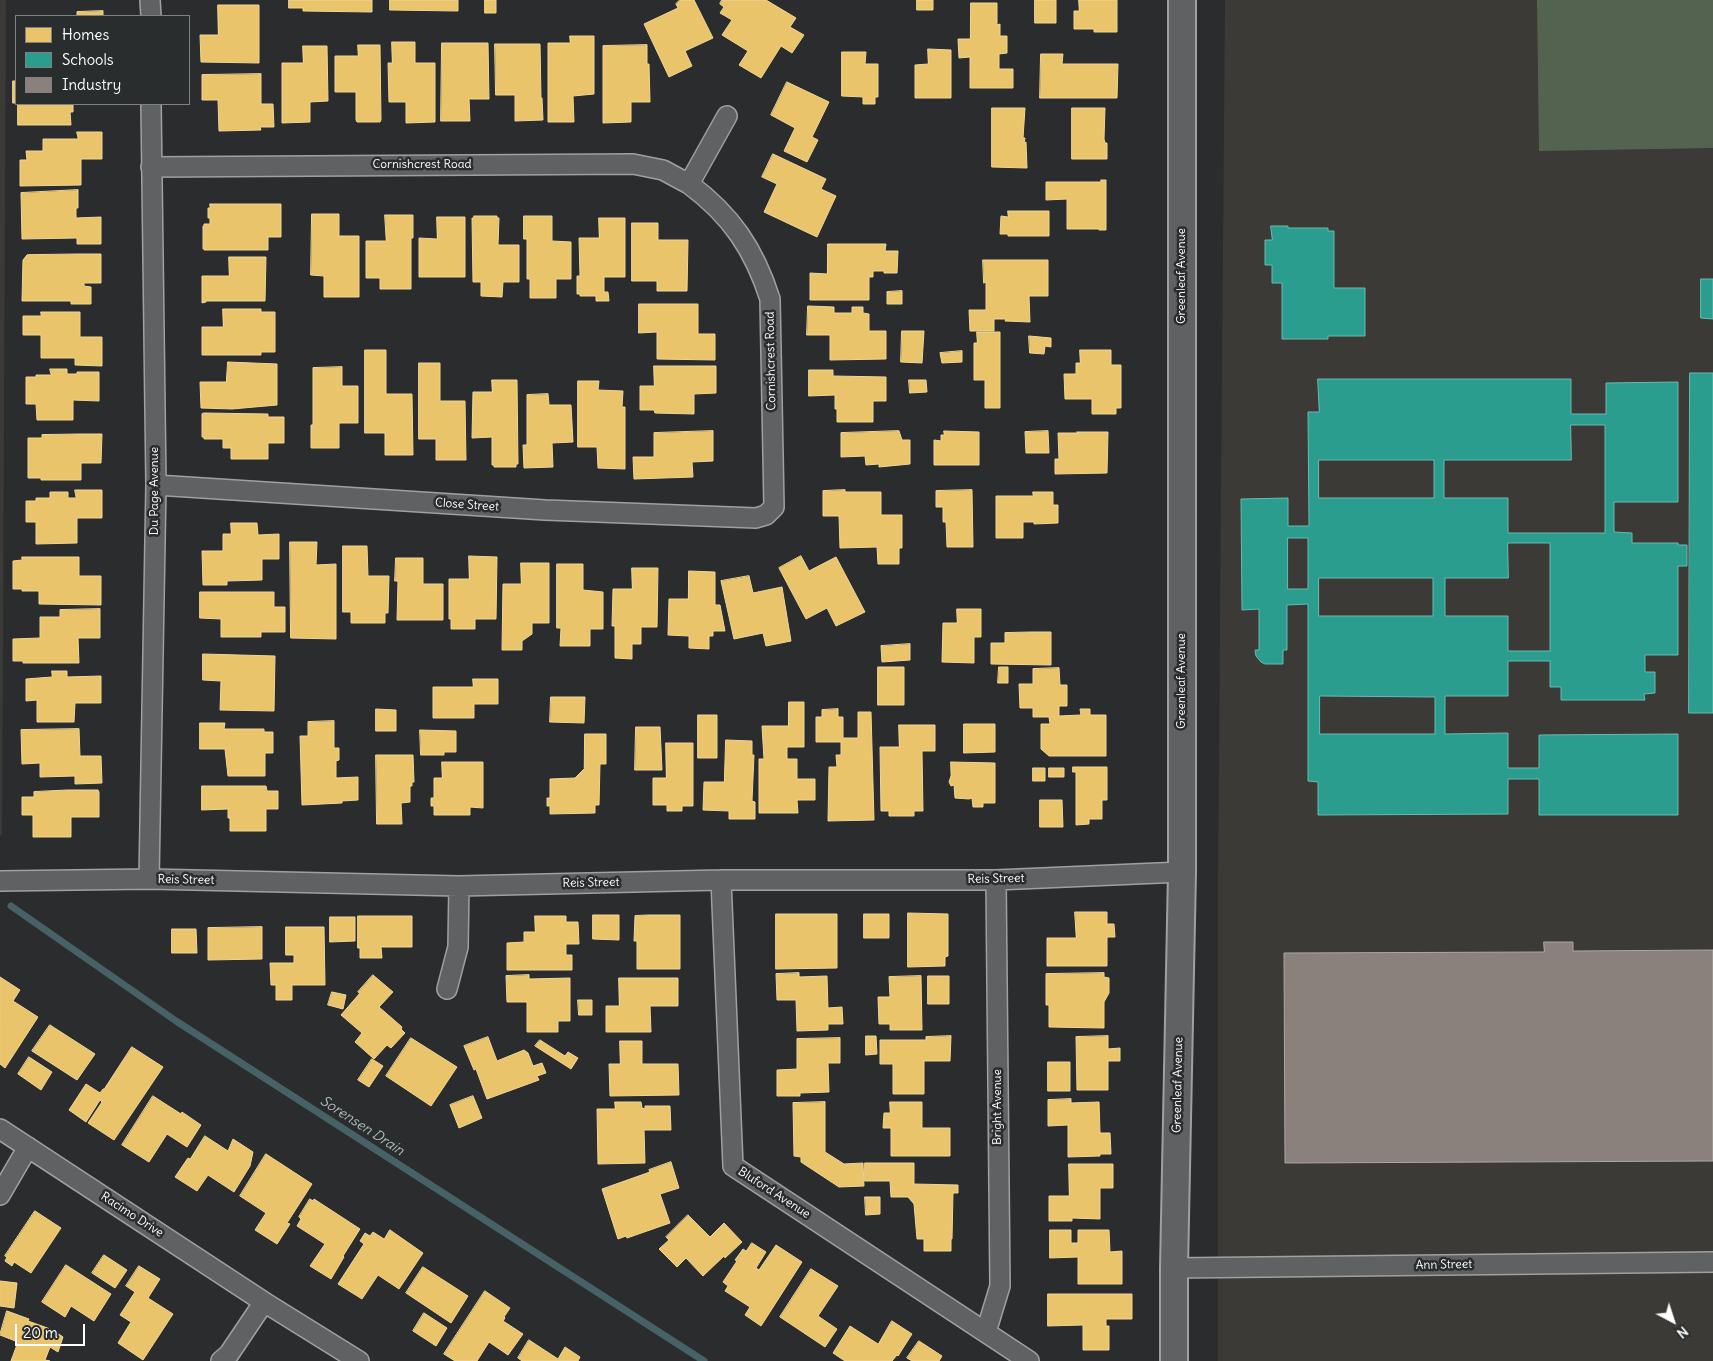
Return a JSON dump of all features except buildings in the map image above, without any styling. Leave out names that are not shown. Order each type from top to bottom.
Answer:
[{"type":"main road","name":"Greenleaf Avenue","points":[[1174,1361],[1174,1268],[1182,872],[1182,0]]},
{"type":"street","points":[[150,0],[150,15]]},
{"type":"street","name":"Du Page Avenue","points":[[149,879],[156,485],[151,105]]},
{"type":"street","points":[[689,184],[727,116]]},
{"type":"street","name":"Cornishcrest Road","points":[[151,167],[633,164],[663,170],[689,184],[708,198],[724,214],[751,252],[762,275],[770,299],[774,507]]},
{"type":"street","name":"Close Street","points":[[156,485],[545,510],[756,518],[766,515],[774,507]]},
{"type":"street","name":"Reis Street","points":[[0,881],[149,879],[459,886],[721,880],[996,880],[1182,872]]},
{"type":"street","name":"Bluford Avenue","points":[[721,880],[733,1166],[1029,1361]]},
{"type":"street","name":"Bright Avenue","points":[[986,1332],[1000,1286],[996,880]]},
{"type":"street","points":[[447,989],[458,947],[459,886]]},
{"type":"street","name":"Racimo Drive","points":[[0,1129],[264,1302],[359,1361]]},
{"type":"street","points":[[0,1195],[28,1147]]},
{"type":"street","name":"Ann Street","points":[[1174,1268],[1713,1262]]},
{"type":"street","points":[[221,1361],[229,1354],[264,1302]]},
{"type":"shaded area","points":[[0,0],[6,0],[2,836],[0,835]]},
{"type":"shaded area","points":[[1225,0],[1713,0],[1713,1361],[1218,1361],[1218,874]]},
{"type":"green space","points":[[1537,0],[1713,0],[1713,148],[1539,151]]},
{"type":"waterway","name":"Sorensen Drain","points":[[11,906],[176,1021],[704,1361]]}]
